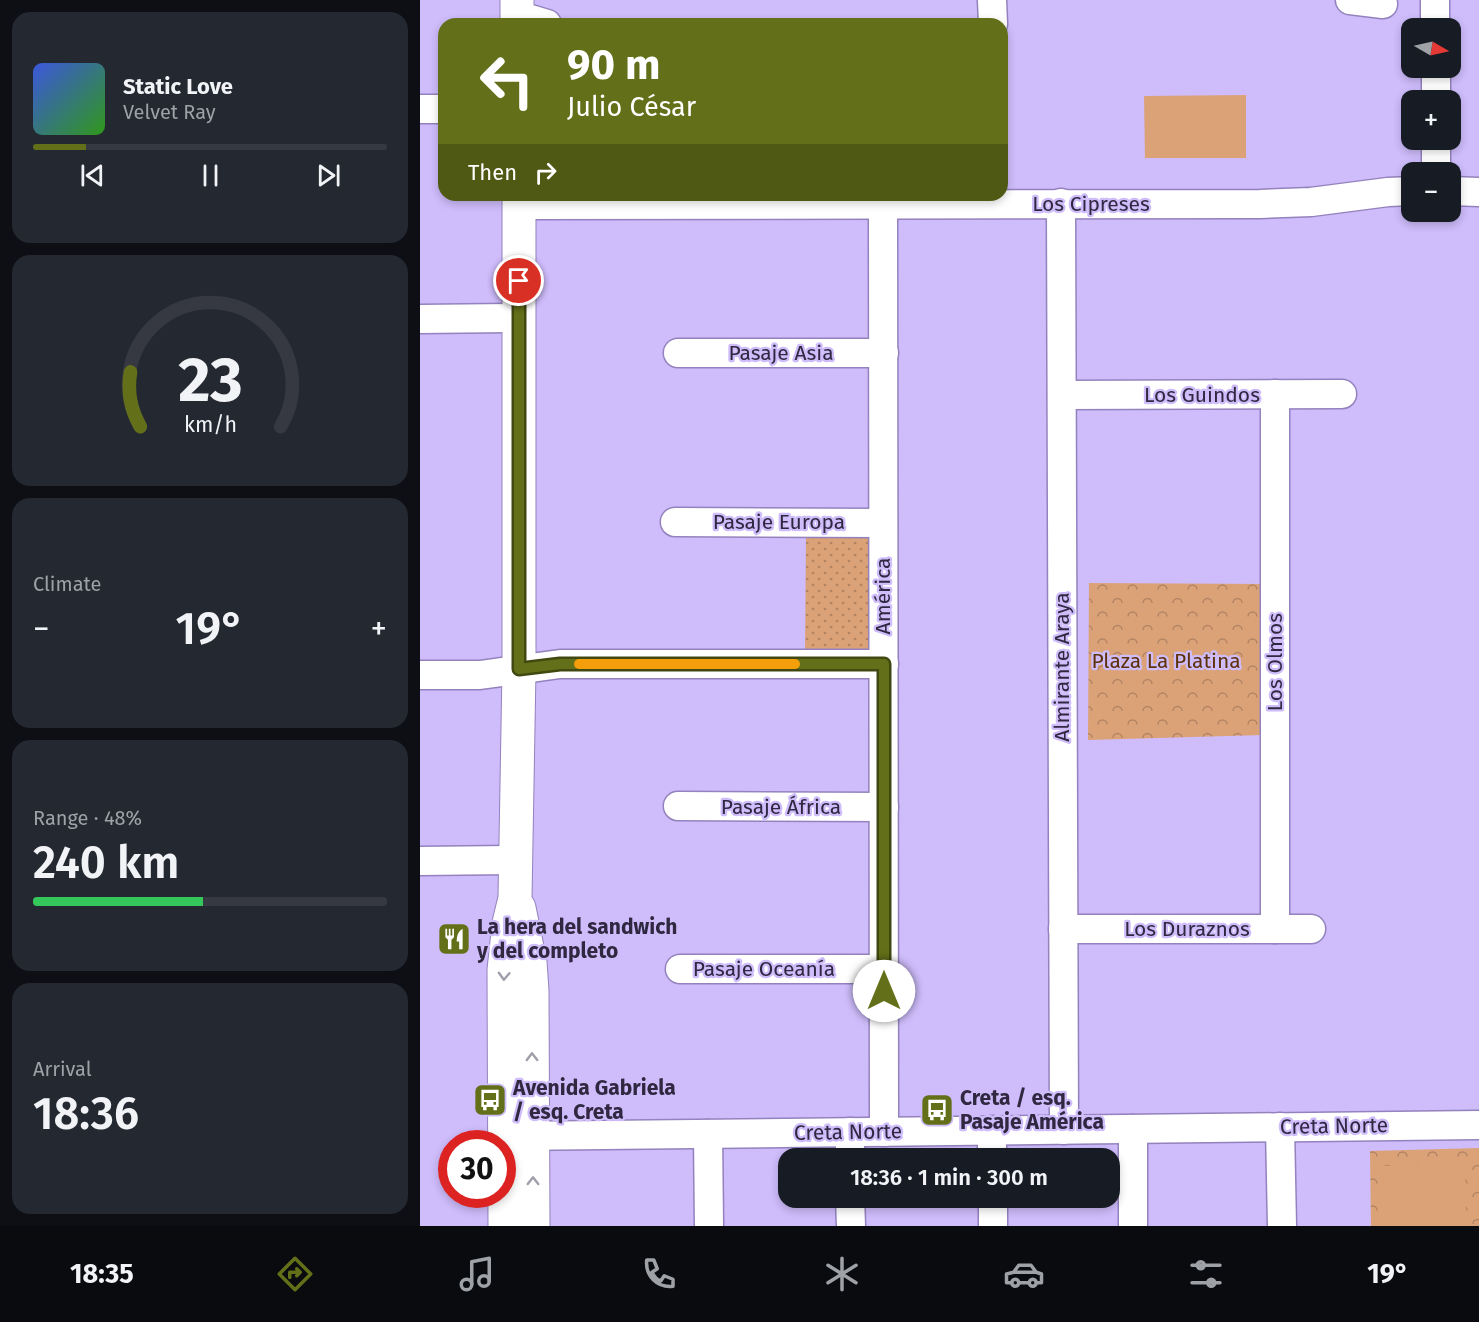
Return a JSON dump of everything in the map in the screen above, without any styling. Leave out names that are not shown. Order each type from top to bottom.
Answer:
[{"type":"main road","points":[[505,1226],[519,1136],[530,962],[525,932],[515,898],[519,669],[519,201]]},
{"type":"main road","points":[[519,1136],[533,1226]]},
{"type":"street","points":[[992,0],[993,18]]},
{"type":"street","points":[[1350,0],[1383,4]]},
{"type":"street","points":[[1435,0],[1435,18]]},
{"type":"street","points":[[420,109],[438,109]]},
{"type":"street","points":[[1461,191],[1479,192]]},
{"type":"street","name":"Los Cipreses","points":[[1008,200],[1061,203],[1260,204],[1311,202],[1401,192]]},
{"type":"street","name":"Los Cipreses","points":[[640,201],[883,203],[940,201]]},
{"type":"street","name":"América","points":[[883,203],[884,1132]]},
{"type":"street","name":"Almirante Araya","points":[[1061,203],[1064,1130]]},
{"type":"street","points":[[420,319],[519,318]]},
{"type":"street","name":"Pasaje Asia","points":[[678,353],[884,353]]},
{"type":"street","name":"Los Olmos","points":[[1275,394],[1275,929]]},
{"type":"street","name":"Los Guindos","points":[[1062,395],[1342,394]]},
{"type":"street","name":"Pasaje Europa","points":[[675,522],[883,523]]},
{"type":"street","points":[[420,675],[480,675],[560,664],[884,664]]},
{"type":"street","name":"Pasaje África","points":[[678,806],[884,807]]},
{"type":"street","points":[[420,861],[516,860]]},
{"type":"street","name":"Los Duraznos","points":[[1063,929],[1311,929]]},
{"type":"street","name":"Pasaje Oceanía","points":[[680,969],[884,969]]},
{"type":"street","name":"Creta Norte","points":[[519,1136],[708,1134],[850,1145],[884,1132],[992,1144],[1064,1130],[1479,1125]]},
{"type":"street","points":[[1281,1127],[1282,1226]]},
{"type":"street","points":[[1133,1129],[1133,1226]]},
{"type":"street","points":[[708,1134],[709,1226]]},
{"type":"street","points":[[850,1208],[851,1226]]},
{"type":"street","points":[[993,1208],[993,1226]]},
{"type":"green space","points":[[1246,95],[1246,158],[1145,158],[1144,96]]},
{"type":"green space","points":[[806,536],[875,536],[875,649],[805,650]]},
{"type":"green space","name":"Plaza La Platina","points":[[1089,583],[1264,584],[1263,735],[1088,740]]},
{"type":"green space","points":[[1479,1148],[1479,1226],[1371,1226],[1370,1151]]},
{"type":"green space","points":[[1465,1164],[1466,1226],[1380,1226],[1379,1166]]},
{"type":"slow traffic","points":[[579,664],[795,664]]},
{"type":"place","name":"La hera del sandwich y del completo","points":[[454,939]]},
{"type":"place","name":"Avenida Gabriela / esq. Creta","points":[[490,1100]]},
{"type":"place","name":"Creta / esq. Pasaje América","points":[[937,1110]]},
{"type":"route","points":[[519,281],[519,669],[560,664],[884,664],[884,991]]}]
